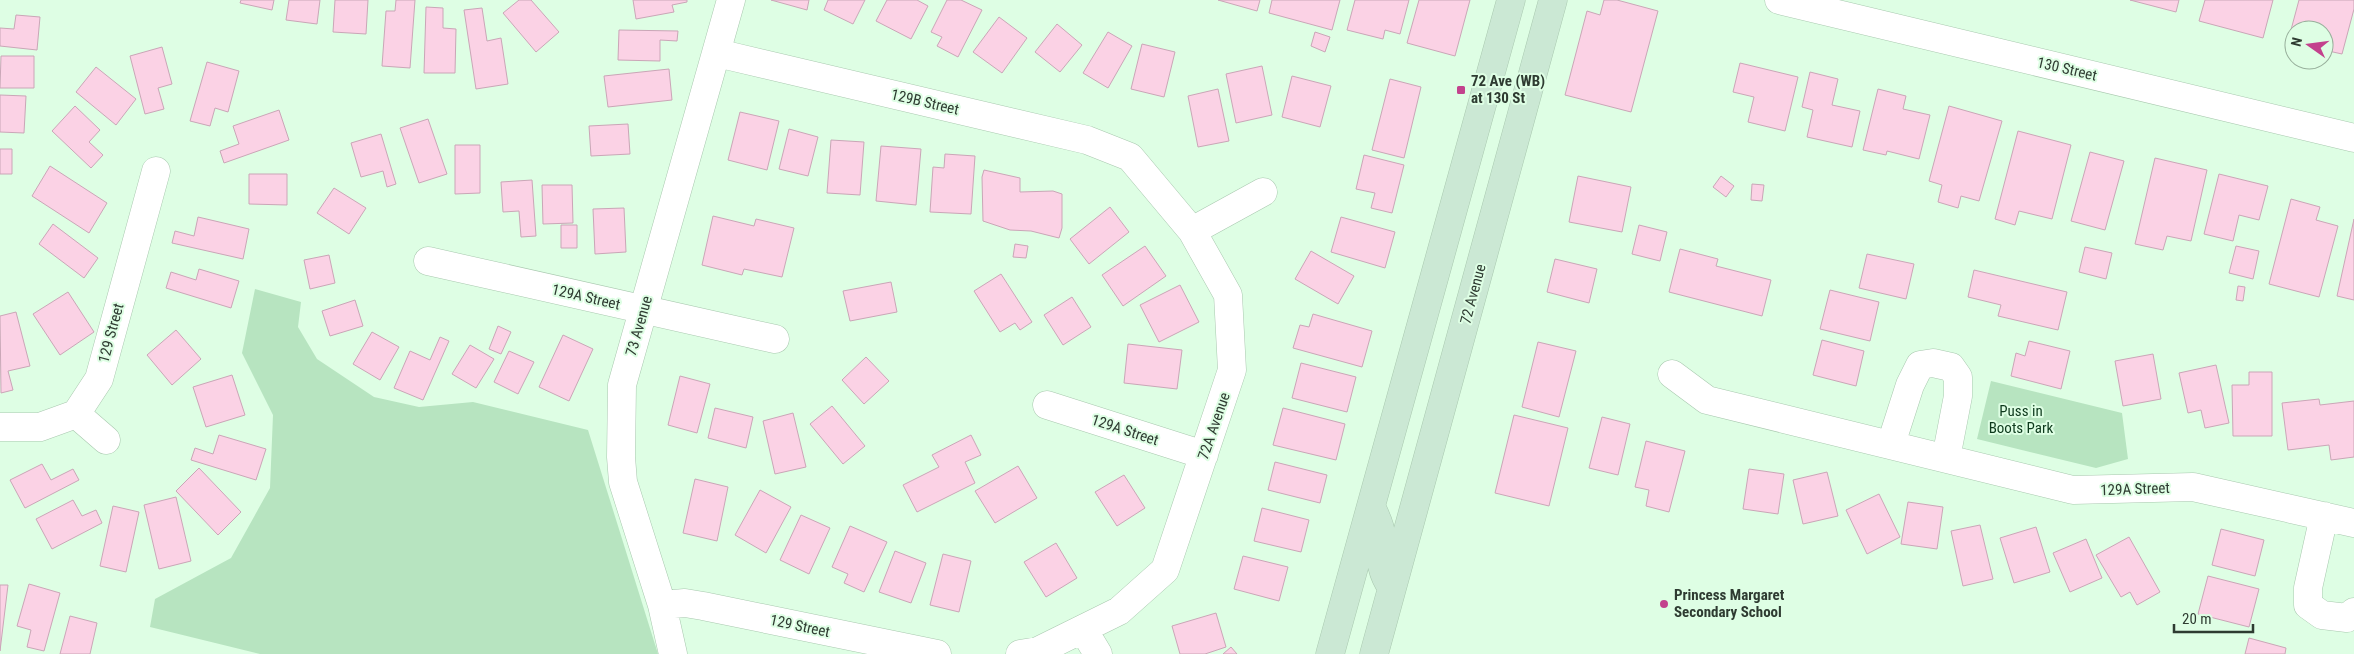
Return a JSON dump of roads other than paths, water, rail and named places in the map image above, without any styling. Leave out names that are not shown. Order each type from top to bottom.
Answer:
[{"type":"main road","points":[[1330,654],[1511,0]]},
{"type":"main road","name":"72 Avenue","points":[[1374,654],[1553,0]]},
{"type":"main road","points":[[1371,504],[1381,533],[1380,560],[1383,575],[1392,588]]},
{"type":"street","name":"73 Avenue","points":[[673,654],[662,606],[623,482],[621,457],[622,385],[731,0]]},
{"type":"street","name":"130 Street","points":[[1779,0],[2354,138]]},
{"type":"street","name":"129B Street","points":[[717,53],[1087,140],[1130,157]]},
{"type":"street","name":"72A Avenue","points":[[1029,652],[1119,612],[1165,570],[1232,370],[1228,295],[1192,231],[1130,157]]},
{"type":"street","name":"129 Street","points":[[76,414],[99,379],[156,171]]},
{"type":"street","points":[[1192,231],[1263,192]]},
{"type":"street","name":"129A Street","points":[[428,261],[775,339]]},
{"type":"street","points":[[1891,444],[1910,385],[1920,365],[1933,363],[1952,368],[1958,377],[1953,429],[1946,458]]},
{"type":"street","name":"129A Street","points":[[1672,374],[1707,400],[2073,490],[2193,487],[2354,523]]},
{"type":"street","name":"129A Street","points":[[1047,404],[1204,455]]},
{"type":"street","points":[[0,427],[40,427],[76,414],[106,440]]},
{"type":"street","points":[[2324,516],[2308,588],[2308,605],[2322,615],[2347,618],[2354,612]]},
{"type":"street","name":"129 Street","points":[[662,606],[685,603],[703,606],[937,654]]},
{"type":"street","points":[[1083,629],[1098,654]]},
{"type":"place","name":"72 Ave (WB) at 130 St","points":[[1461,90]]},
{"type":"place","name":"Princess Margaret Secondary School","points":[[1664,604]]},
{"type":"park label","name":"Puss in Boots Park","points":[[2021,420]]}]
